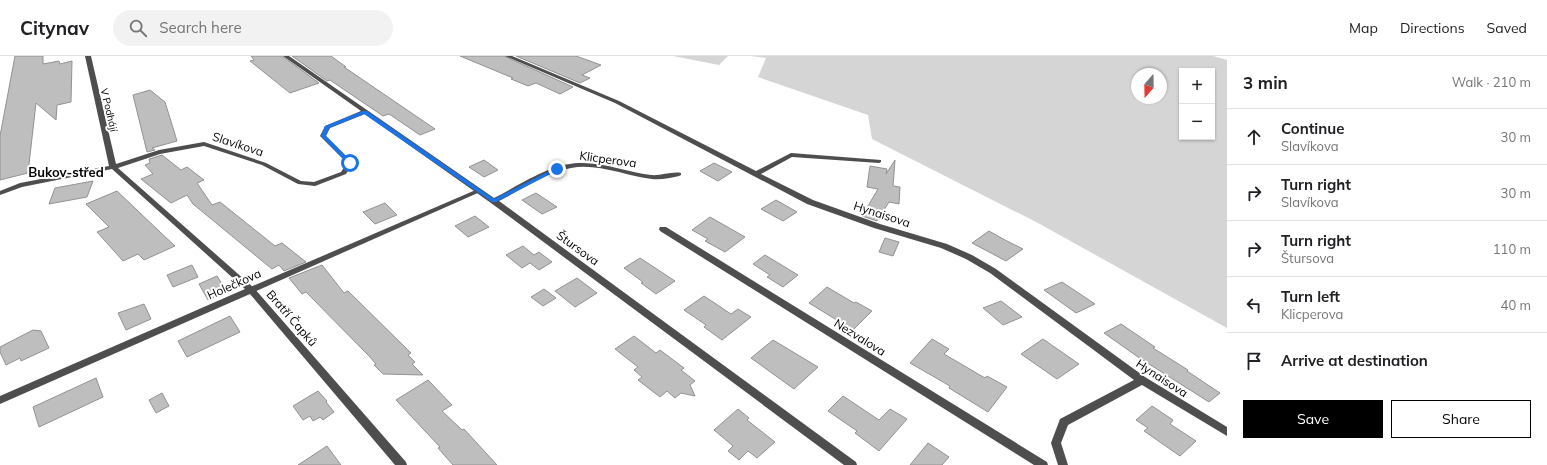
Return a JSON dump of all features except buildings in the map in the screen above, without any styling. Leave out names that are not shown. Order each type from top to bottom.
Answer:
[{"type":"street","name":"V Podhájí","points":[[88,56],[113,167]]},
{"type":"street","name":"Štursova","points":[[286,56],[494,201],[852,465]]},
{"type":"street","name":"Hynaisova","points":[[508,56],[617,102],[810,202],[877,226],[944,246],[969,257],[993,272],[1142,380],[1227,432]]},
{"type":"street","name":"Slavíkova","points":[[0,193],[20,185],[113,167],[159,152],[204,144],[264,164],[300,183],[314,184],[344,173],[350,163],[323,136],[327,128],[365,112]]},
{"type":"street","points":[[756,174],[791,155],[879,161]]},
{"type":"street","name":"Klicperova","points":[[494,201],[557,169],[570,166],[585,165],[663,177],[679,174]]},
{"type":"street","name":"Bratří Čapků","points":[[113,167],[251,290],[402,465]]},
{"type":"street","name":"Holečkova","points":[[0,400],[478,190]]},
{"type":"street","name":"Nezvalova","points":[[663,229],[1043,465]]},
{"type":"street","points":[[1063,465],[1056,443],[1064,422],[1142,380]]},
{"type":"shaded area","points":[[673,56],[728,56],[719,65]]},
{"type":"shaded area","points":[[751,56],[1213,56],[1227,60],[1227,328],[1038,223],[872,139],[868,115],[758,77],[766,58]]},
{"type":"district","name":"Bukov-střed","points":[[66,172]]},
{"type":"route","points":[[350,163],[323,136],[327,128],[365,112],[494,201],[557,169]]}]
